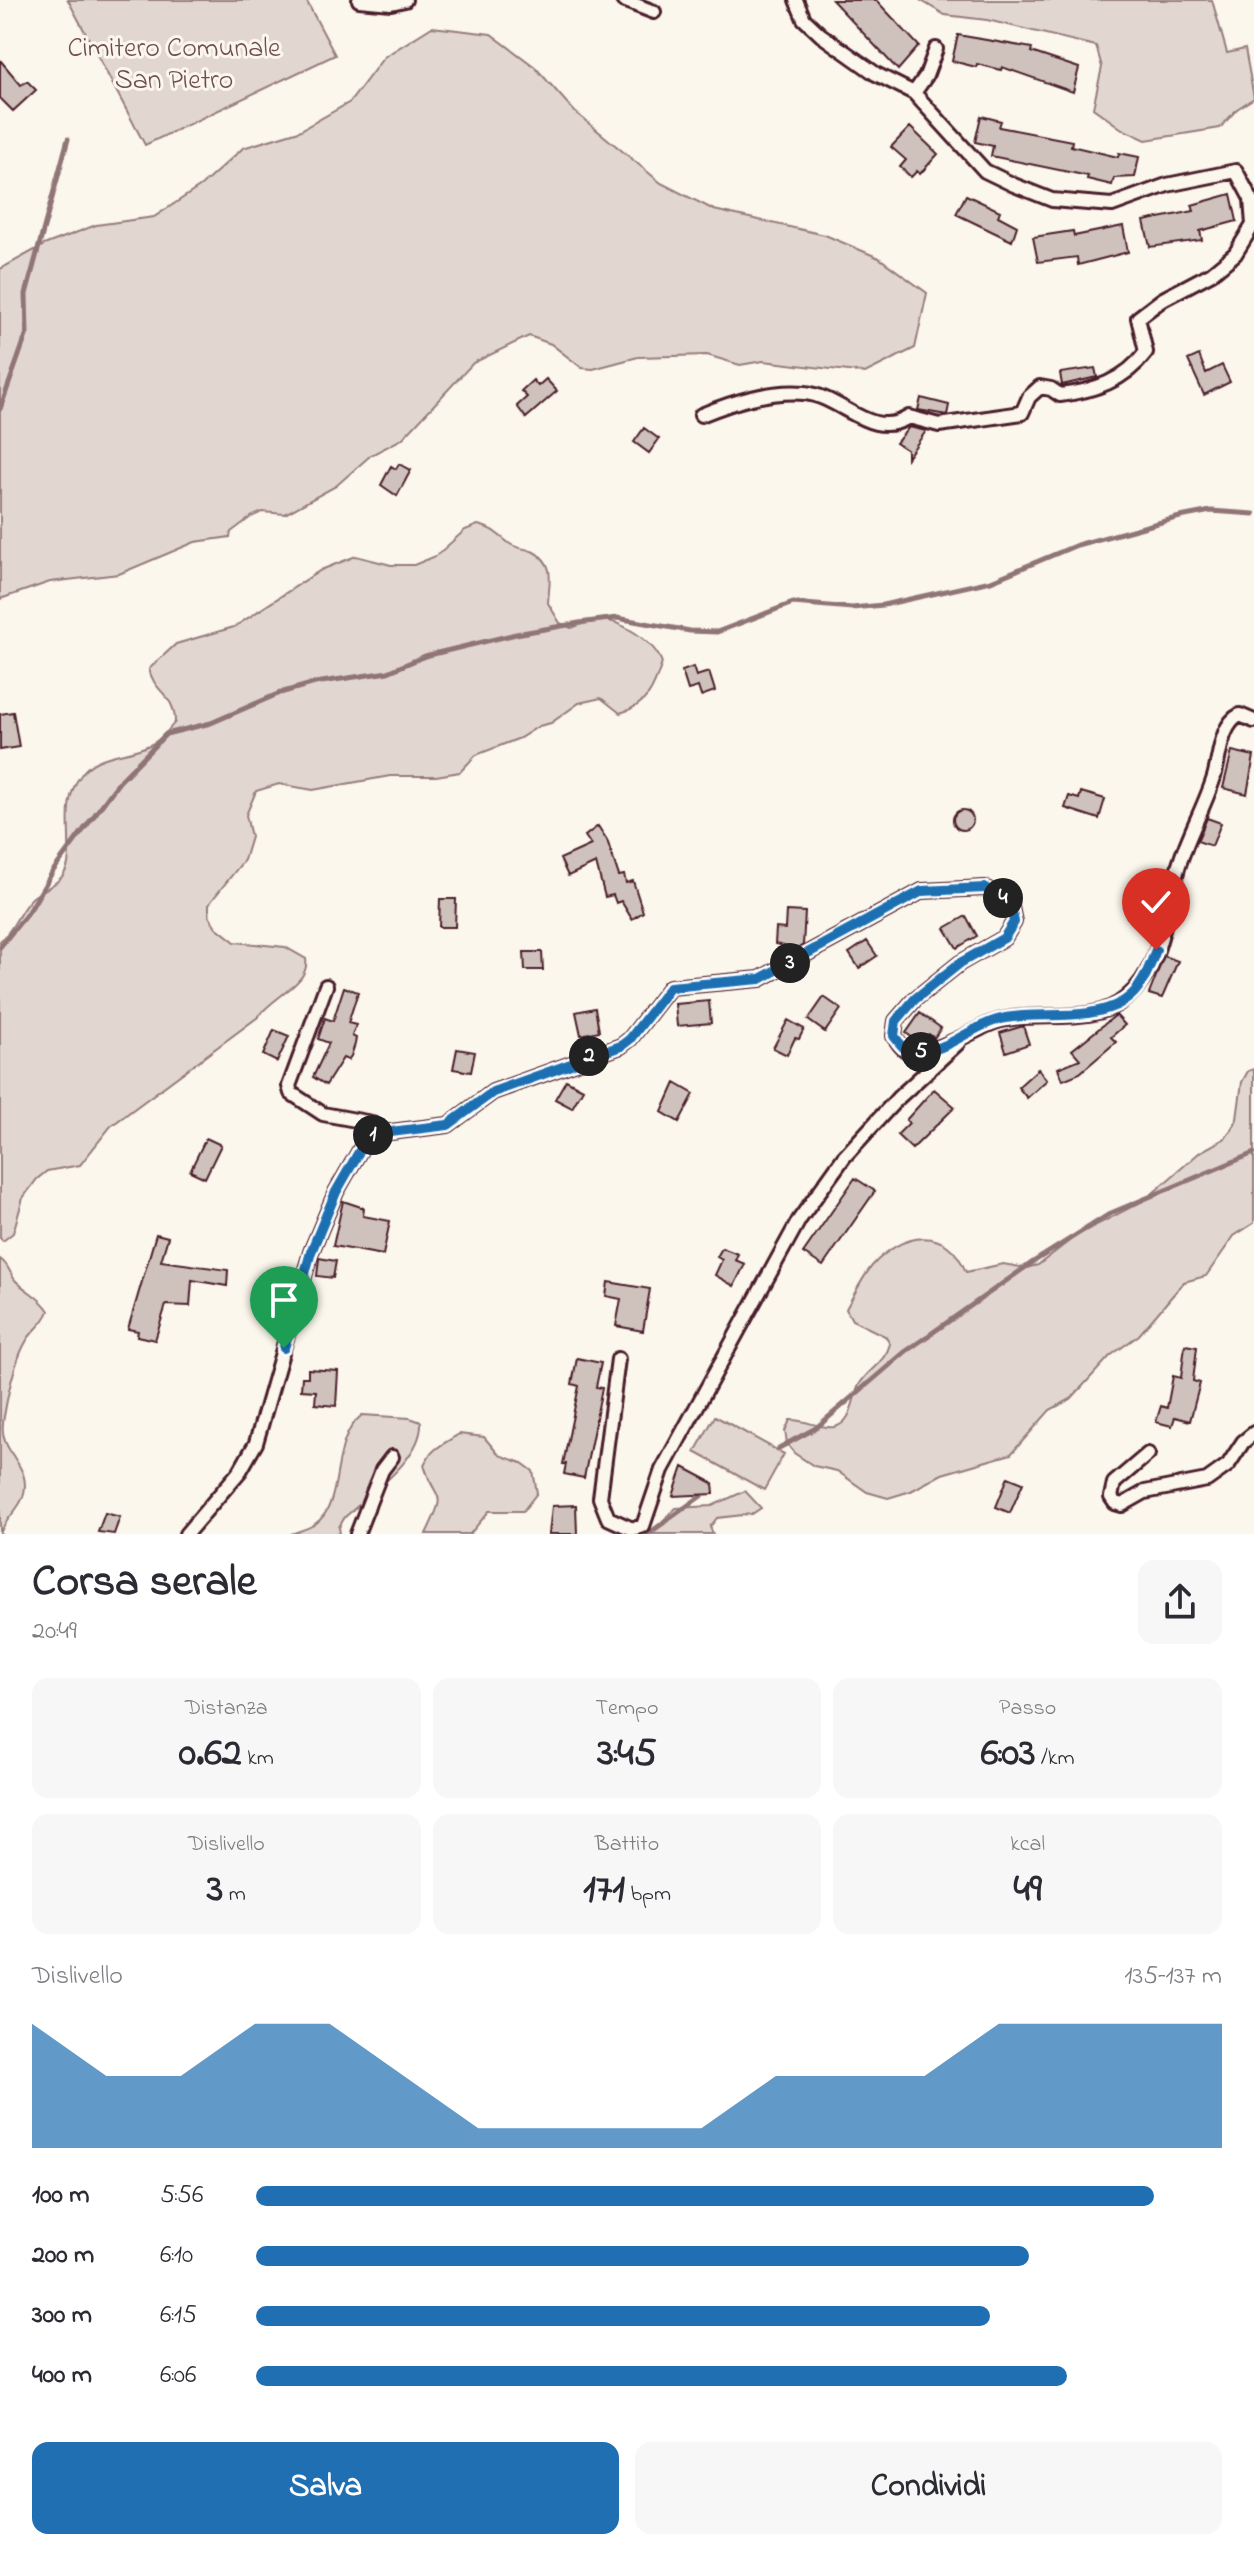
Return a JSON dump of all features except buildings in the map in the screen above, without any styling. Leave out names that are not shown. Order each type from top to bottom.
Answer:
[{"type":"street","points":[[359,0],[391,3],[405,0]]},
{"type":"street","points":[[623,0],[654,12]]},
{"type":"street","points":[[701,415],[744,398],[805,393],[832,402],[872,423],[895,426],[909,417],[939,425],[1022,413],[1029,397],[1040,387],[1060,395],[1095,390],[1139,362],[1146,352],[1138,318],[1163,299],[1212,273],[1235,254],[1253,225],[1251,199],[1236,171],[1167,185],[1112,205],[1052,200],[985,171],[914,93],[876,74],[821,35],[804,19],[796,0]]},
{"type":"street","points":[[914,93],[926,76],[936,49]]},
{"type":"street","points":[[186,1534],[240,1471],[256,1443],[311,1252],[361,1145],[374,1134],[448,1125],[493,1092],[621,1046],[630,1039],[670,987],[760,979],[922,891],[985,888],[1006,900],[1014,922],[1004,938],[960,963],[915,999],[896,1021],[894,1036],[905,1050],[916,1053],[997,1020],[1093,1012],[1125,1000],[1143,981],[1156,950],[1175,876],[1214,779],[1230,723],[1240,715],[1254,721]]},
{"type":"street","points":[[326,986],[289,1086],[291,1093],[323,1114],[372,1123],[374,1134]]},
{"type":"street","points":[[618,1359],[600,1498],[608,1518],[632,1529],[643,1526],[662,1470],[799,1220],[862,1138],[898,1098],[966,1035]]},
{"type":"street","points":[[1148,1454],[1114,1483],[1111,1497],[1115,1503],[1122,1505],[1145,1492],[1207,1480],[1228,1465],[1243,1442],[1254,1433]]},
{"type":"street","points":[[357,1534],[382,1470],[392,1457]]},
{"type":"green space","name":"Cimitero Comunale San Pietro","points":[[68,0],[306,0],[335,55],[145,145]]},
{"type":"green space","points":[[920,0],[1212,0],[1227,53],[1245,49],[1254,98],[1237,109],[1220,128],[1146,140],[1122,129],[1093,108],[1102,67],[1096,46],[987,20],[945,15]]},
{"type":"green space","points":[[432,27],[491,34],[535,67],[575,112],[661,183],[714,210],[825,235],[879,258],[927,293],[915,348],[865,373],[763,361],[740,365],[707,355],[638,357],[593,369],[582,368],[551,344],[529,336],[473,363],[402,439],[371,455],[336,486],[285,514],[262,512],[231,532],[230,537],[195,542],[119,574],[50,582],[0,599],[0,269],[44,245],[96,225],[154,217],[201,186],[243,148],[299,131],[350,102],[384,57]]},
{"type":"green space","points":[[478,525],[492,530],[513,546],[534,552],[546,562],[550,574],[548,603],[560,623],[571,628],[604,620],[614,622],[644,639],[662,663],[648,694],[630,710],[620,713],[601,698],[579,703],[551,723],[476,755],[460,772],[436,776],[390,776],[313,790],[279,784],[256,791],[246,815],[251,837],[244,860],[209,904],[209,916],[216,927],[235,942],[285,947],[306,959],[302,976],[258,1017],[111,1126],[80,1165],[47,1171],[37,1179],[23,1198],[13,1233],[3,1241],[0,1238],[0,941],[28,902],[59,880],[66,870],[69,808],[81,775],[103,759],[151,744],[175,722],[172,705],[155,683],[149,669],[176,644],[234,627],[321,570],[356,556],[391,565],[414,565],[436,556],[465,530]]},
{"type":"green space","points":[[1254,1069],[1254,1223],[1234,1236],[1206,1276],[1184,1282],[1139,1335],[1110,1356],[1071,1399],[1050,1410],[1011,1454],[942,1474],[911,1491],[888,1498],[867,1492],[837,1471],[814,1466],[794,1453],[787,1443],[785,1431],[790,1420],[828,1427],[840,1425],[848,1416],[859,1385],[888,1351],[890,1344],[885,1336],[852,1320],[846,1309],[869,1270],[884,1255],[910,1240],[923,1238],[948,1246],[966,1272],[1003,1264],[1026,1268],[1038,1265],[1077,1235],[1145,1200],[1200,1152],[1224,1139],[1237,1119],[1242,1082],[1248,1071]]},
{"type":"green space","points":[[0,1259],[15,1280],[49,1311],[23,1348],[8,1393],[3,1434],[23,1474],[25,1488],[21,1502],[0,1534]]},
{"type":"green space","points":[[362,1415],[410,1418],[421,1422],[414,1449],[394,1474],[345,1517],[339,1527],[340,1534],[291,1534],[312,1526],[325,1514],[331,1502],[345,1440]]},
{"type":"green space","points":[[715,1416],[784,1454],[764,1490],[695,1452]]},
{"type":"green space","points":[[459,1434],[484,1437],[499,1455],[522,1463],[533,1471],[537,1493],[523,1511],[489,1511],[470,1534],[426,1534],[439,1502],[424,1465],[434,1450]]},
{"type":"green space","points":[[745,1491],[761,1508],[752,1514],[717,1518],[710,1527],[713,1534],[649,1534],[676,1508],[712,1506]]},
{"type":"waterway","points":[[0,409],[27,333],[26,294],[68,139]]},
{"type":"waterway","points":[[0,947],[30,910],[53,871],[119,782],[166,734],[211,723],[280,693],[315,683],[388,672],[425,656],[516,634],[579,623],[617,618],[690,631],[717,632],[793,603],[852,608],[883,605],[991,581],[1077,545],[1180,517],[1211,511],[1254,514]]},
{"type":"waterway","points":[[779,1448],[816,1428],[905,1352],[1033,1262],[1111,1213],[1254,1153]]},
{"type":"waterway","points":[[648,1534],[701,1496]]},
{"type":"route","points":[[284,1348],[311,1252],[336,1192],[367,1138],[374,1134],[448,1125],[493,1092],[621,1046],[630,1039],[670,987],[760,979],[922,891],[985,888],[1006,900],[1014,922],[1004,938],[960,963],[915,999],[896,1021],[894,1036],[905,1050],[916,1053],[933,1049],[997,1020],[1093,1012],[1125,1000],[1143,981],[1156,950]]}]
